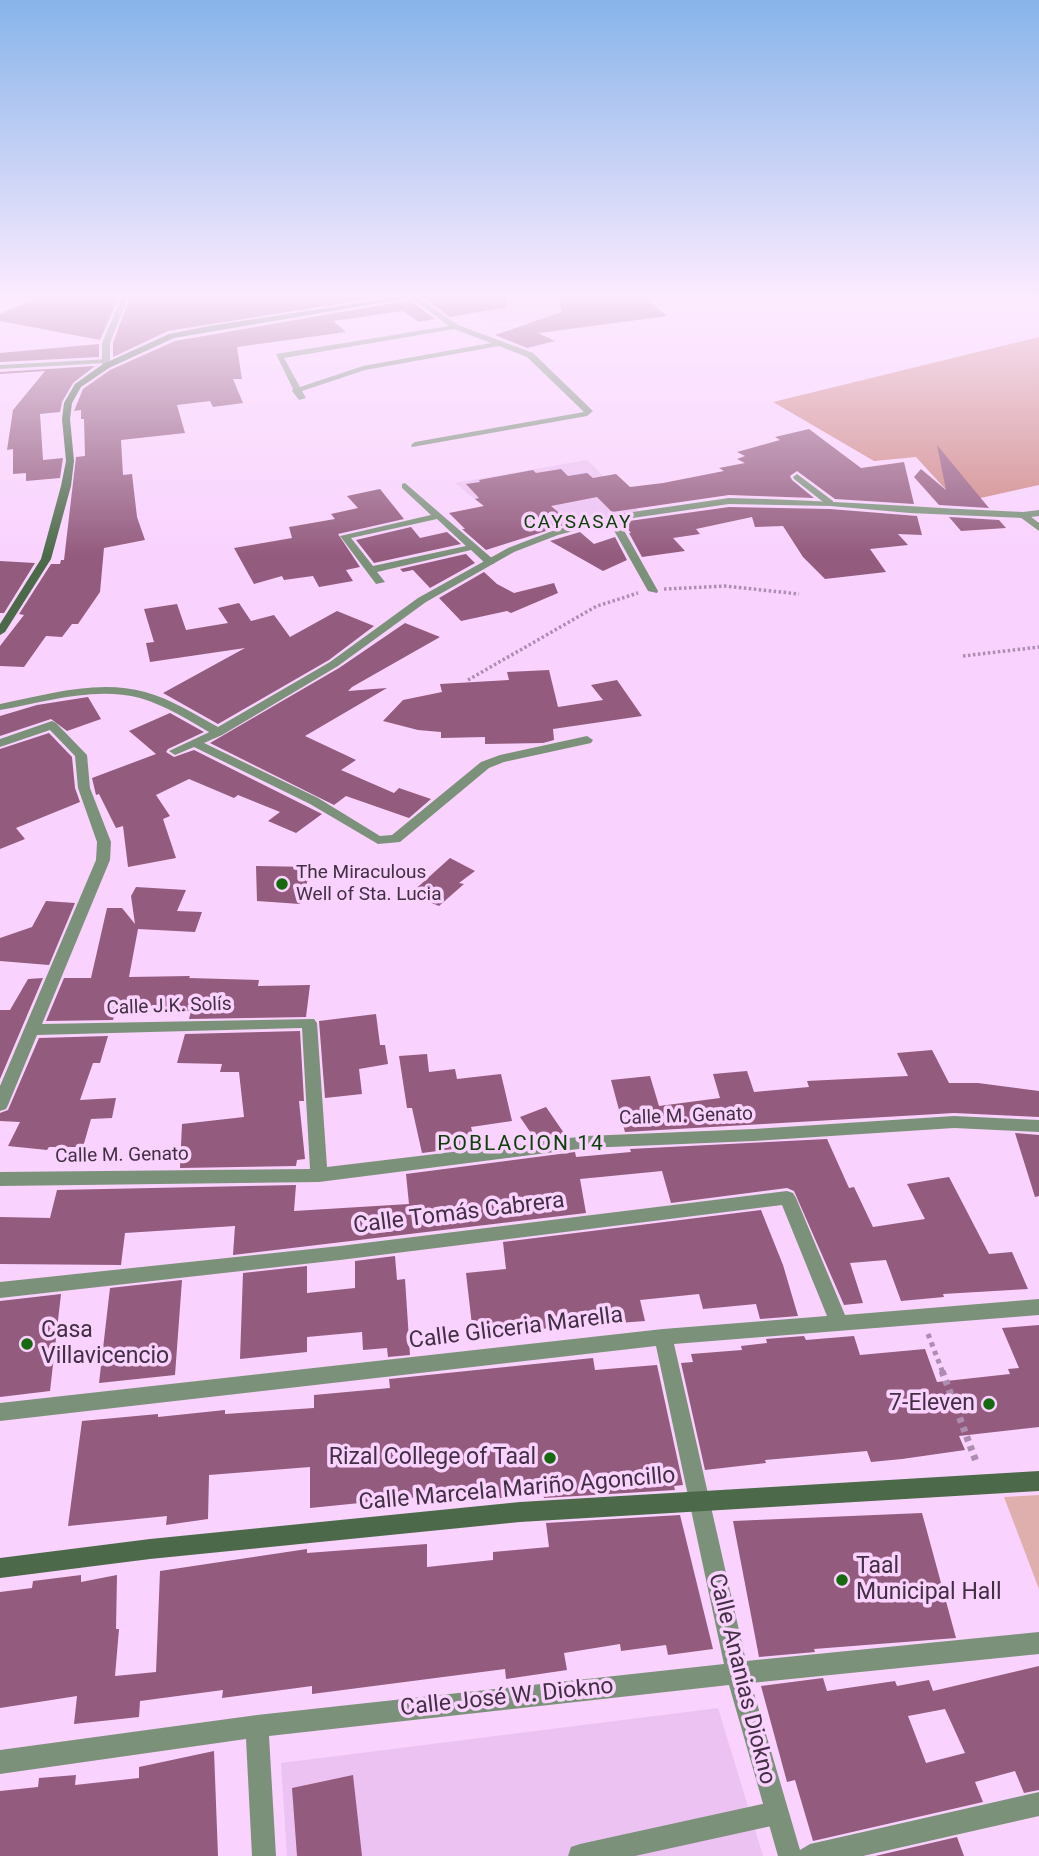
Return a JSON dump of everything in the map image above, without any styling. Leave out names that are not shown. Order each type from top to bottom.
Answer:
[{"type":"main road","points":[[0,632],[46,559],[70,461],[66,419],[68,403],[81,384]]},
{"type":"main road","name":"Calle Marcela Mariño Agoncillo","points":[[0,1569],[350,1528],[520,1512],[1039,1481]]},
{"type":"street","points":[[294,384],[299,394],[325,384]]},
{"type":"street","points":[[415,444],[587,414],[589,411],[560,384]]},
{"type":"street","points":[[797,477],[831,503]]},
{"type":"street","points":[[405,486],[490,562]]},
{"type":"street","points":[[175,751],[218,732],[334,664],[422,600],[511,550],[555,533],[612,518],[729,501],[831,503],[1023,515],[1039,513]]},
{"type":"street","points":[[1023,515],[1039,528]]},
{"type":"street","points":[[380,582],[345,536],[438,516]]},
{"type":"street","points":[[612,518],[653,590]]},
{"type":"street","points":[[371,570],[473,547]]},
{"type":"street","points":[[0,707],[89,691],[127,693],[158,700],[218,732]]},
{"type":"street","points":[[0,743],[52,725],[81,755],[85,788],[104,842],[103,860],[0,1105]]},
{"type":"street","points":[[195,743],[313,801],[378,840],[395,839],[485,765],[500,759],[587,740]]},
{"type":"street","name":"Calle J.K. Solís","points":[[30,1030],[309,1023],[320,1175]]},
{"type":"street","name":"Calle M. Genato","points":[[0,1179],[320,1175],[586,1142],[754,1135],[954,1122],[1039,1126]]},
{"type":"street","name":"Calle Tomás Cabrera","points":[[0,1290],[340,1253],[786,1198],[839,1324]]},
{"type":"street","name":"Calle Gliceria Marella","points":[[0,1412],[663,1336],[1039,1307]]},
{"type":"street","name":"Calle Ananias Diokno","points":[[663,1336],[737,1673],[790,1856]]},
{"type":"street","name":"Calle José W. Diokno","points":[[0,1762],[257,1726],[1039,1643]]},
{"type":"street","points":[[257,1726],[264,1856]]},
{"type":"street","points":[[810,1856],[1039,1804]]},
{"type":"street","points":[[580,1856],[776,1813]]},
{"type":"path","points":[[468,680],[597,606],[617,598],[653,590],[725,586],[799,594]]},
{"type":"path","points":[[963,656],[1039,647]]},
{"type":"path","points":[[921,1317],[984,1483]]},
{"type":"shaded area","points":[[848,384],[1039,384],[1039,485],[958,503],[916,457],[874,461],[773,402]]},
{"type":"shaded area","points":[[587,460],[639,511],[576,521],[523,539],[455,483]]},
{"type":"shaded area","points":[[1039,1495],[1039,1589],[1004,1497]]},
{"type":"shaded area","points":[[718,1708],[763,1856],[287,1856],[281,1763]]},
{"type":"building","points":[[35,384],[73,384],[62,402],[60,412],[40,414],[43,460],[63,458],[60,478],[26,481],[26,473],[13,474],[13,449],[7,450],[13,410]]},
{"type":"building","points":[[91,384],[235,384],[243,403],[213,407],[210,401],[177,405],[185,433],[121,440],[123,475],[132,474],[137,517],[145,540],[104,548],[100,592],[78,624],[72,624],[62,637],[46,636],[24,667],[0,666],[0,646],[24,615],[19,614],[51,564],[60,564],[61,560],[64,560],[76,457],[85,456],[84,419],[81,419],[81,410],[74,411],[83,389]]},
{"type":"building","points":[[809,429],[861,468],[904,462],[914,504],[835,499],[797,471],[790,476],[792,480],[814,498],[729,495],[612,512],[597,497],[551,506],[571,523],[486,550],[462,529],[465,529],[449,513],[484,506],[475,499],[479,498],[466,484],[480,482],[479,480],[533,470],[536,473],[561,469],[568,476],[587,473],[593,478],[616,474],[630,487],[663,483],[724,471],[719,468],[745,463],[737,459],[745,456],[737,452],[780,440],[775,437]]},
{"type":"building","points":[[937,445],[989,508],[939,505],[914,477],[921,469],[946,490]]},
{"type":"building","points":[[380,489],[404,519],[338,534],[360,567],[346,570],[353,581],[319,587],[313,576],[284,580],[282,576],[254,584],[234,548],[292,538],[289,527],[335,519],[331,514],[358,508],[347,496]]},
{"type":"building","points":[[729,507],[830,509],[917,516],[922,535],[898,534],[908,545],[870,549],[886,572],[825,579],[803,557],[783,526],[755,527],[752,517],[696,529],[700,534],[673,538],[685,551],[642,557],[631,533],[622,522]]},
{"type":"building","points":[[949,517],[999,520],[1006,528],[961,531]]},
{"type":"building","points":[[411,527],[420,538],[447,532],[461,544],[374,563],[356,540]]},
{"type":"building","points":[[580,532],[594,544],[615,537],[627,560],[603,571],[550,541]]},
{"type":"building","points":[[470,553],[466,554],[475,563],[430,588],[413,570],[403,572],[400,569]]},
{"type":"building","points":[[0,561],[35,563],[4,613],[0,613]]},
{"type":"building","points":[[484,572],[497,584],[514,593],[554,583],[558,593],[511,613],[507,611],[461,621],[439,598]]},
{"type":"building","points":[[239,603],[251,621],[274,615],[290,637],[337,611],[374,626],[329,660],[218,724],[163,693],[245,648],[150,662],[146,643],[154,642],[144,609],[177,604],[186,630],[228,623],[218,608]]},
{"type":"building","points":[[405,623],[440,637],[352,687],[348,691],[387,688],[305,736],[356,760],[341,770],[394,793],[399,788],[431,799],[409,818],[346,796],[334,805],[210,743],[339,668]]},
{"type":"building","points":[[549,670],[558,707],[603,700],[591,685],[617,680],[642,716],[553,729],[554,740],[543,743],[485,744],[485,737],[441,738],[441,732],[418,730],[383,721],[403,700],[442,692],[440,684],[509,680],[507,672]]},
{"type":"building","points":[[88,697],[101,719],[67,731],[51,719],[0,736],[0,716],[37,705]]},
{"type":"building","points":[[170,713],[204,732],[166,752],[174,757],[194,750],[322,814],[296,833],[268,821],[280,812],[238,795],[234,798],[189,779],[156,795],[170,816],[163,819],[176,858],[128,867],[123,826],[116,828],[99,794],[96,795],[92,778],[156,754],[129,731]]},
{"type":"building","points":[[49,733],[72,757],[75,788],[80,802],[16,828],[25,839],[0,849],[0,749]]},
{"type":"building","points":[[450,858],[475,871],[459,883],[464,884],[439,906],[410,894]]},
{"type":"building","name":"The Miraculous Well of Sta. Lucia","points":[[256,866],[312,867],[300,904],[257,901]]},
{"type":"building","points":[[136,887],[186,890],[177,911],[202,912],[195,932],[138,929],[129,977],[190,976],[189,978],[259,980],[258,986],[310,985],[306,1017],[189,1019],[191,1011],[115,1013],[113,1020],[46,1021],[64,978],[91,978],[107,908],[122,908],[135,924],[131,896]]},
{"type":"building","points":[[46,901],[75,903],[49,965],[0,961],[0,938],[32,927]]},
{"type":"building","points":[[43,978],[0,1079],[0,1010],[10,1010],[28,979]]},
{"type":"building","points":[[376,1014],[380,1045],[385,1045],[388,1064],[359,1069],[362,1094],[325,1098],[319,1021]]},
{"type":"building","points":[[300,1031],[304,1101],[299,1101],[305,1159],[297,1160],[296,1166],[180,1168],[182,1124],[244,1117],[239,1072],[220,1072],[222,1064],[177,1063],[185,1034]]},
{"type":"building","points":[[108,1036],[100,1063],[93,1063],[80,1100],[116,1098],[112,1118],[91,1119],[83,1147],[49,1147],[47,1150],[8,1146],[20,1122],[0,1121],[0,1113],[8,1110],[39,1038]]},
{"type":"building","points":[[932,1050],[949,1083],[978,1083],[1039,1091],[1039,1117],[954,1113],[625,1132],[611,1080],[650,1076],[659,1106],[720,1098],[713,1074],[747,1071],[754,1092],[809,1087],[807,1081],[908,1076],[897,1053]]},
{"type":"building","points":[[427,1054],[429,1072],[455,1069],[457,1079],[501,1074],[512,1121],[471,1127],[476,1146],[422,1153],[412,1108],[407,1108],[399,1056]]},
{"type":"building","points":[[546,1107],[566,1136],[535,1139],[520,1117]]},
{"type":"building","points":[[1015,1133],[1039,1135],[1039,1196],[1035,1197]]},
{"type":"building","points":[[827,1139],[849,1188],[854,1187],[873,1227],[925,1219],[907,1184],[949,1177],[989,1254],[1012,1252],[1028,1289],[943,1294],[944,1297],[901,1301],[886,1260],[850,1263],[863,1303],[844,1305],[794,1191],[787,1188],[671,1203],[662,1171],[580,1179],[586,1213],[233,1255],[235,1226],[125,1233],[121,1265],[0,1264],[0,1217],[50,1218],[57,1190],[296,1185],[294,1211],[409,1204],[406,1174],[575,1152],[576,1157],[631,1152],[630,1149]]},
{"type":"building","points":[[761,1210],[783,1265],[798,1316],[760,1319],[756,1304],[703,1309],[699,1294],[640,1300],[645,1321],[473,1334],[466,1273],[506,1269],[503,1242]]},
{"type":"building","points":[[395,1256],[397,1280],[405,1279],[410,1355],[388,1357],[387,1348],[363,1350],[362,1332],[307,1337],[307,1352],[240,1359],[243,1273],[307,1266],[307,1293],[355,1288],[355,1261]]},
{"type":"building","points":[[182,1280],[175,1375],[99,1383],[110,1288]]},
{"type":"building","name":"Casa Villavicencio","points":[[61,1294],[50,1391],[0,1397],[0,1301]]},
{"type":"building","points":[[1039,1325],[1039,1427],[959,1436],[965,1450],[902,1459],[871,1462],[867,1451],[765,1460],[766,1463],[705,1470],[681,1363],[693,1362],[691,1354],[742,1350],[741,1346],[767,1343],[766,1339],[804,1336],[806,1340],[854,1336],[860,1355],[925,1349],[937,1382],[1010,1374],[1008,1369],[1019,1368],[1002,1328]]},
{"type":"building","points":[[593,1358],[595,1370],[657,1365],[683,1485],[674,1486],[675,1490],[544,1498],[543,1494],[491,1499],[490,1490],[310,1508],[310,1467],[209,1475],[208,1519],[166,1525],[167,1516],[68,1526],[82,1421],[225,1410],[225,1414],[314,1408],[314,1395],[390,1388],[389,1379]]},
{"type":"building","name":"Taal Municipal Hall","points":[[922,1513],[956,1638],[814,1649],[815,1652],[759,1657],[733,1521]]},
{"type":"building","points":[[680,1515],[713,1649],[668,1655],[666,1645],[621,1651],[620,1644],[564,1653],[567,1670],[506,1679],[505,1669],[312,1694],[312,1686],[222,1698],[223,1690],[140,1701],[139,1717],[74,1724],[77,1696],[0,1708],[0,1592],[32,1588],[33,1581],[81,1575],[81,1582],[117,1575],[116,1629],[119,1629],[115,1676],[156,1672],[160,1571],[307,1549],[307,1553],[427,1544],[427,1567],[493,1560],[493,1552],[549,1547],[546,1523]]},
{"type":"building","points":[[1039,1666],[1039,1790],[1024,1793],[1015,1771],[975,1782],[983,1802],[813,1841],[795,1780],[787,1782],[761,1686],[823,1678],[827,1691],[895,1681],[897,1686],[929,1680],[933,1691]],"holes":[[[945,1709],[965,1753],[926,1763],[908,1716]]]},
{"type":"building","points":[[214,1751],[218,1856],[0,1856],[0,1791],[38,1787],[39,1778],[76,1775],[75,1785],[139,1778],[139,1767]]},
{"type":"building","points":[[353,1775],[362,1856],[297,1856],[292,1788]]},
{"type":"building","points":[[957,1837],[964,1856],[875,1856]]},
{"type":"place","name":"The Miraculous Well of Sta. Lucia","points":[[282,884]]},
{"type":"place","name":"Casa Villavicencio","points":[[27,1344]]},
{"type":"place","name":"7-Eleven","points":[[989,1404]]},
{"type":"place","name":"Rizal College of Taal","points":[[550,1458]]},
{"type":"place","name":"Taal Municipal Hall","points":[[842,1580]]},
{"type":"district","name":"CAYSASAY","points":[[578,523]]},
{"type":"district","name":"POBLACION 14","points":[[521,1145]]}]
